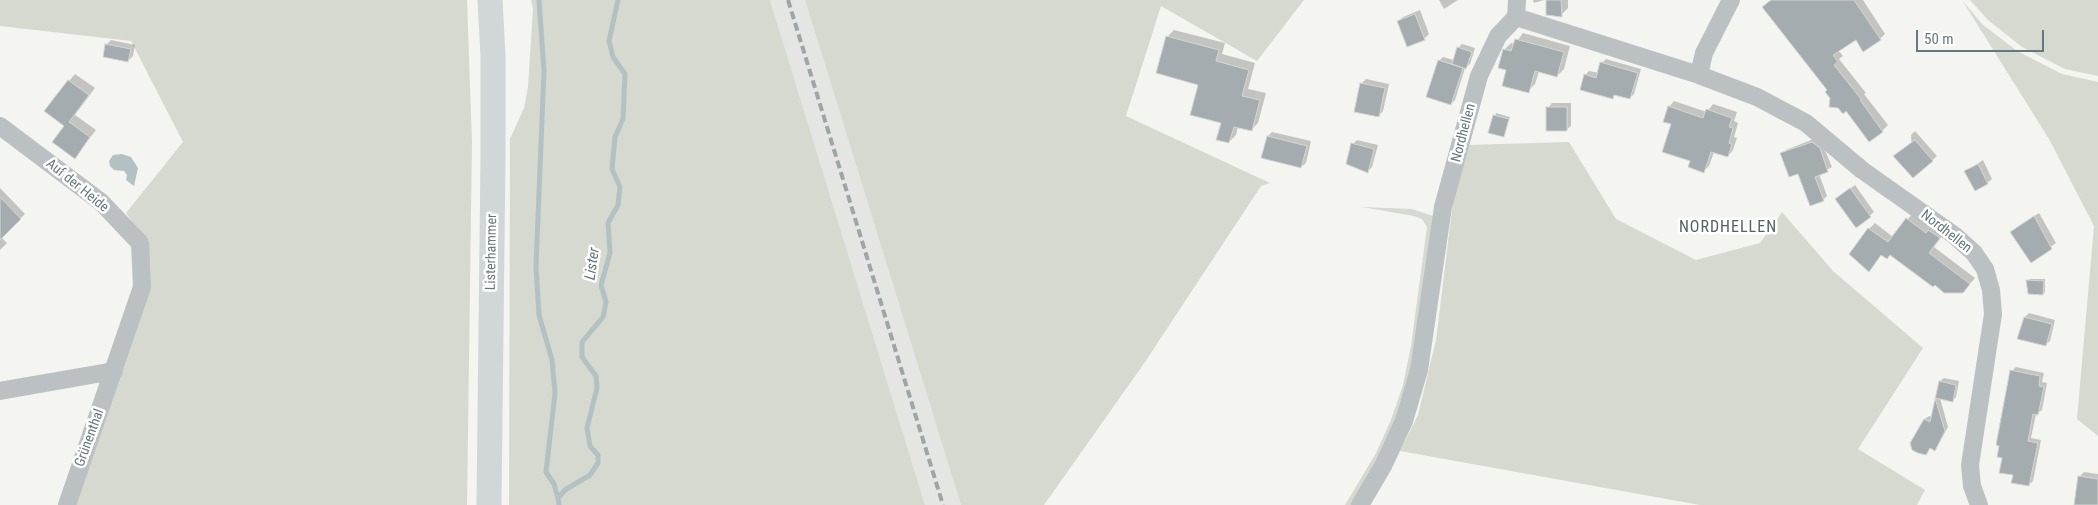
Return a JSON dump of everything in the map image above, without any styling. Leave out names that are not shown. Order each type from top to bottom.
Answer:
[{"type":"main road","name":"Listerhammer","points":[[489,505],[493,156],[493,56],[490,0]]},
{"type":"street","points":[[1699,75],[1704,53],[1731,0]]},
{"type":"street","name":"Nordhellen","points":[[1360,505],[1383,466],[1404,422],[1419,370],[1443,207],[1479,76],[1498,36],[1516,9],[1757,97],[1806,123],[1862,170],[1954,235],[1974,253],[1985,269],[1992,290],[1992,330],[1970,465],[1972,486],[1979,505]]},
{"type":"street","name":"Auf der Heide","points":[[0,126],[100,202],[140,243],[142,287],[114,371]]},
{"type":"street","points":[[0,391],[114,371]]},
{"type":"street","name":"Grünenthal","points":[[66,505],[114,371]]},
{"type":"shaded area","points":[[0,0],[467,0],[472,142],[467,505],[72,505],[148,244],[126,213],[183,142],[131,41],[0,26]]},
{"type":"shaded area","points":[[531,0],[770,0],[925,505],[509,505],[510,139],[524,108],[528,87],[533,9]]},
{"type":"shaded area","points":[[770,0],[805,0],[961,505],[925,505]]},
{"type":"shaded area","points":[[805,0],[1304,0],[1257,61],[1161,6],[1126,116],[1270,183],[1261,186],[1145,362],[1044,505],[961,505]]},
{"type":"shaded area","points":[[1962,0],[1982,24],[2017,51],[2062,74],[2098,82],[2098,436],[2077,419],[2094,226],[2049,139]]},
{"type":"shaded area","points":[[1970,0],[2098,0],[2098,76],[2065,69],[2022,47],[1988,20]]},
{"type":"shaded area","points":[[1569,142],[1616,219],[1696,260],[1760,243],[1782,212],[1833,271],[1923,348],[1858,449],[1925,490],[1917,505],[1700,505],[1400,451],[1418,415],[1436,340],[1453,202],[1469,145]]},
{"type":"shaded area","points":[[122,154],[131,157],[138,168],[134,186],[126,180],[127,175],[124,171],[114,170],[110,166],[109,161],[113,155]]},
{"type":"shaded area","points":[[1362,207],[1412,209],[1433,216],[1412,377],[1399,417],[1381,457],[1352,505],[1345,505],[1376,453],[1391,420],[1403,385],[1411,346],[1427,227],[1422,219],[1414,216]]},
{"type":"building","points":[[1546,0],[1561,0],[1562,17],[1546,15]]},
{"type":"building","points":[[1771,0],[1854,0],[1881,40],[1863,52],[1856,40],[1833,55],[1838,62],[1834,65],[1861,99],[1883,132],[1869,142],[1846,111],[1843,114],[1838,108],[1829,107],[1830,98],[1825,92],[1827,90],[1762,7]]},
{"type":"building","points":[[1415,14],[1425,40],[1407,47],[1397,21]]},
{"type":"building","points":[[1166,36],[1219,50],[1216,61],[1249,70],[1242,96],[1260,100],[1252,131],[1234,127],[1229,143],[1216,140],[1221,123],[1190,115],[1198,85],[1156,73]]},
{"type":"building","points":[[1515,39],[1564,52],[1557,77],[1535,71],[1529,93],[1502,86],[1506,70],[1498,68],[1503,49],[1511,51]]},
{"type":"building","points":[[105,44],[131,49],[128,62],[103,57]]},
{"type":"building","points":[[1457,47],[1472,52],[1466,69],[1452,64]]},
{"type":"building","points":[[1438,60],[1463,68],[1451,105],[1426,97]]},
{"type":"building","points":[[1600,62],[1638,73],[1630,99],[1614,95],[1613,99],[1580,90],[1584,74],[1596,78]]},
{"type":"building","points":[[68,80],[89,95],[69,122],[90,137],[75,159],[52,142],[64,126],[44,111]]},
{"type":"building","points":[[1360,83],[1385,88],[1379,117],[1354,112]]},
{"type":"building","points":[[1668,106],[1703,118],[1706,109],[1732,118],[1729,127],[1733,128],[1729,143],[1732,144],[1728,157],[1711,152],[1704,173],[1688,167],[1690,161],[1662,152],[1671,124],[1663,122]]},
{"type":"building","points":[[1546,107],[1567,107],[1567,131],[1546,131]]},
{"type":"building","points":[[1493,115],[1509,119],[1504,137],[1488,133]]},
{"type":"building","points":[[1267,136],[1307,146],[1301,168],[1261,158]]},
{"type":"building","points":[[1915,140],[1933,161],[1913,178],[1893,156]]},
{"type":"building","points":[[1812,142],[1820,148],[1828,172],[1815,177],[1824,201],[1810,206],[1798,174],[1789,177],[1780,153]]},
{"type":"building","points":[[1351,143],[1374,149],[1368,173],[1346,164]]},
{"type":"building","points":[[1978,164],[1988,184],[1975,191],[1964,171]]},
{"type":"building","points":[[1850,188],[1871,217],[1856,228],[1835,199]]},
{"type":"building","points":[[0,197],[21,219],[0,240]]},
{"type":"building","points":[[2034,216],[2052,249],[2031,263],[2010,232]]},
{"type":"building","points":[[1906,218],[1926,233],[1928,230],[1940,238],[1929,253],[1970,284],[1963,293],[1944,293],[1890,255],[1887,259],[1881,255],[1869,272],[1849,254],[1868,228],[1888,242]]},
{"type":"building","points":[[2026,280],[2044,281],[2043,295],[2028,294]]},
{"type":"building","points":[[2024,317],[2052,324],[2046,346],[2017,339]]},
{"type":"building","points":[[2010,370],[2040,376],[2039,386],[2044,387],[2038,415],[2033,414],[2028,441],[2038,443],[2029,486],[2011,483],[2013,475],[1999,473],[2002,458],[1997,457],[1999,446],[1996,445]]},
{"type":"building","points":[[1939,381],[1956,385],[1953,402],[1935,398]]},
{"type":"building","points":[[1935,399],[1945,431],[1935,451],[1930,448],[1926,455],[1912,450],[1910,443],[1924,419],[1930,422]]},
{"type":"building","points":[[2078,476],[2098,479],[2098,505],[2074,505]]},
{"type":"waterway","points":[[539,0],[544,71],[536,266],[539,315],[552,360],[555,393],[546,472],[554,484],[558,498]]},
{"type":"waterway","name":"Lister","points":[[559,505],[558,498],[565,490],[590,475],[598,463],[598,455],[590,446],[587,428],[597,388],[596,376],[582,357],[582,342],[603,317],[606,302],[601,285],[610,253],[608,223],[618,205],[620,187],[612,169],[615,137],[623,119],[625,74],[613,57],[609,41],[618,0]]},
{"type":"railway","points":[[788,0],[943,505]]},
{"type":"district","name":"NORDHELLEN","points":[[1728,228]]}]
